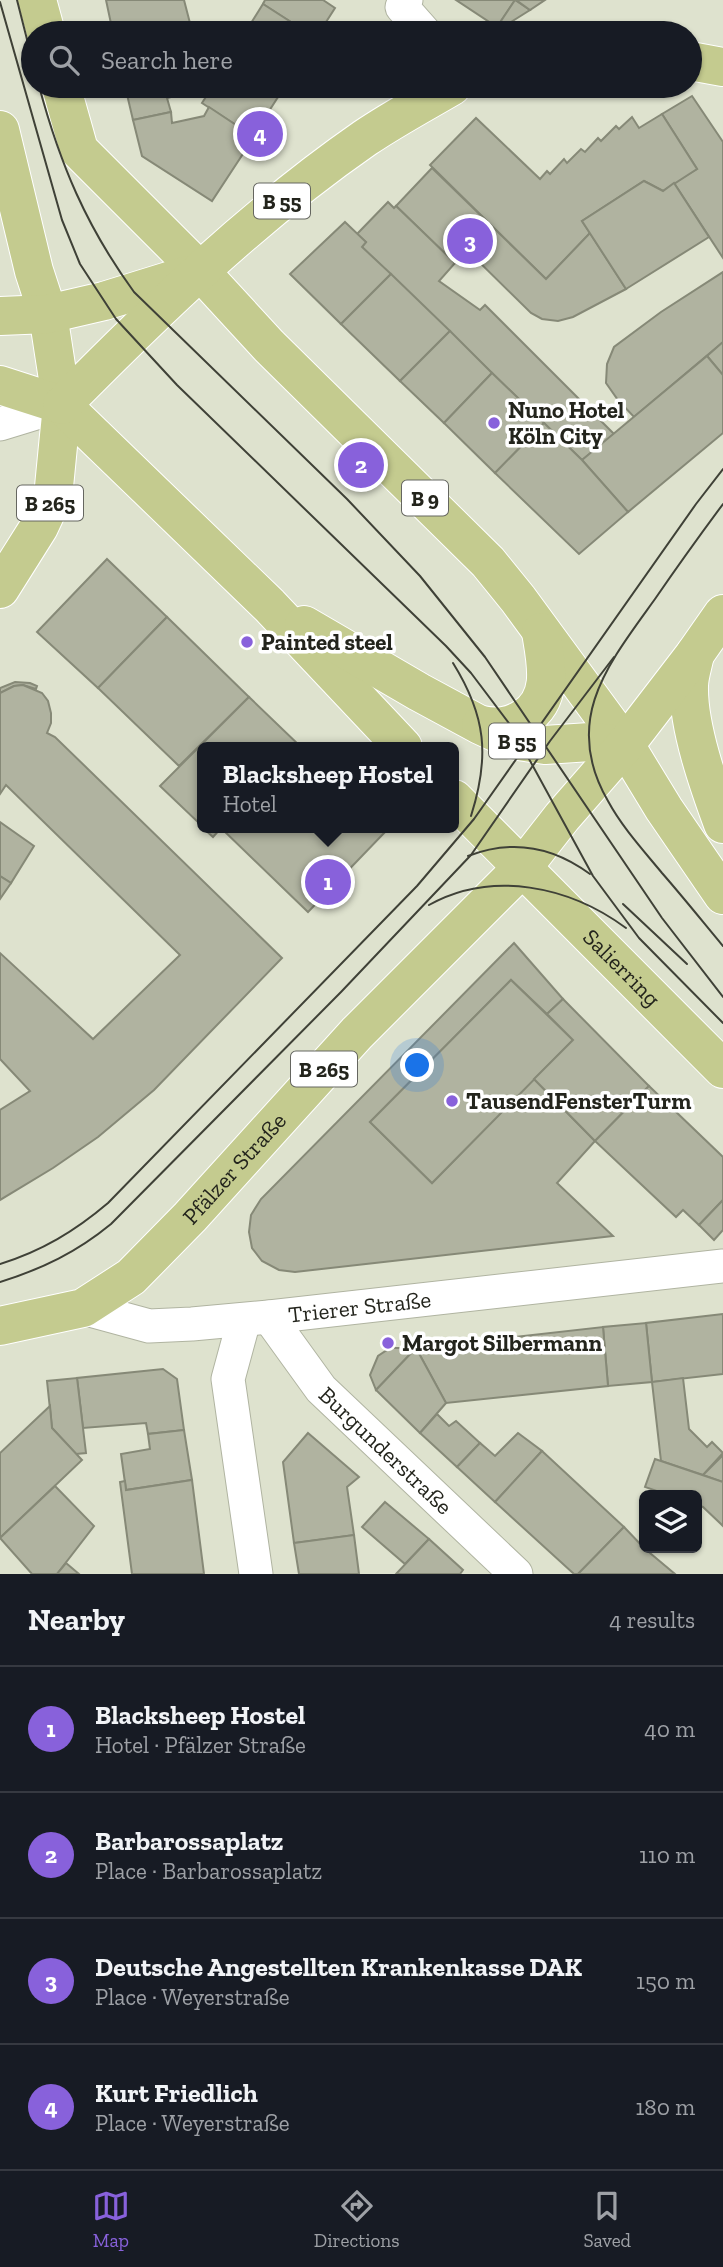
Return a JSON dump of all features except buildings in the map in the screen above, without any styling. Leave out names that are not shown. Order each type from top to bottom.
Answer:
[{"type":"main road","points":[[37,0],[43,21]]},
{"type":"main road","points":[[702,63],[723,67]]},
{"type":"main road","name":"B 9","points":[[64,98],[79,150],[200,271],[269,346],[488,562],[625,746],[723,895]]},
{"type":"main road","name":"B 55","points":[[0,316],[48,314],[104,301],[200,271],[237,237],[322,169],[368,136],[432,98]]},
{"type":"main road","points":[[0,130],[34,271],[48,314],[62,405]]},
{"type":"main road","points":[[62,405],[154,312],[200,271]]},
{"type":"main road","points":[[0,385],[62,405],[269,605],[398,742]]},
{"type":"main road","name":"B 265","points":[[0,589],[39,527],[52,497],[62,405]]},
{"type":"main road","name":"B 55","points":[[269,605],[419,692],[512,740],[545,746],[590,742],[625,746]]},
{"type":"main road","name":"Pfälzer Straße","points":[[83,1308],[131,1277],[190,1217],[357,1033],[523,867],[562,817],[625,746],[723,614]]},
{"type":"main road","points":[[480,725],[504,727],[526,718],[540,707],[545,690],[547,664],[541,632]]},
{"type":"main road","points":[[695,654],[688,684],[690,707],[698,744],[723,824]]},
{"type":"main road","name":"Salierring","points":[[459,804],[723,1069]]},
{"type":"main road","name":"Trierer Straße","points":[[0,1326],[83,1308]]},
{"type":"street","points":[[406,0],[402,7],[414,21]]},
{"type":"street","points":[[0,424],[62,405]]},
{"type":"street","name":"Trierer Straße","points":[[83,1308],[149,1326],[257,1319],[723,1266]]},
{"type":"street","points":[[256,1574],[228,1380],[257,1319]]},
{"type":"street","name":"Burgunderstraße","points":[[257,1319],[321,1389],[516,1574]]},
{"type":"tram line","points":[[17,0],[22,21]]},
{"type":"tram line","points":[[0,2],[21,76]]},
{"type":"tram line","points":[[27,98],[62,220],[80,264],[116,319],[177,385],[471,673],[511,726],[593,876],[639,938],[723,1023]]},
{"type":"tram line","points":[[43,98],[76,194],[102,243],[134,292],[347,499],[420,576],[485,657],[662,918],[723,997]]},
{"type":"tram line","points":[[0,1264],[57,1239],[108,1203],[417,886],[474,819],[723,469]]},
{"type":"tram line","points":[[723,504],[622,646],[608,670],[590,718],[589,744],[595,772],[620,820],[723,946]]},
{"type":"tram line","points":[[0,1282],[58,1259],[111,1224],[341,992],[471,855],[550,741],[614,657]]},
{"type":"tram line","points":[[453,663],[472,701],[482,737],[481,774],[471,816]]},
{"type":"tram line","points":[[468,856],[500,848],[531,848],[561,857],[590,874]]},
{"type":"tram line","points":[[429,905],[453,894],[478,888],[530,888],[580,902],[626,928]]},
{"type":"tram line","points":[[623,904],[687,964]]},
{"type":"place","name":"Kurt Friedlich","points":[[260,134]]},
{"type":"place","name":"Deutsche Angestellten Krankenkasse DAK","points":[[470,241]]},
{"type":"place","name":"Nuno Hotel Köln City","points":[[494,423]]},
{"type":"place","name":"Barbarossaplatz","points":[[361,465]]},
{"type":"place","name":"Painted steel","points":[[247,642]]},
{"type":"place","name":"Blacksheep Hostel","points":[[328,882]]},
{"type":"place","name":"TausendFensterTurm","points":[[452,1101]]},
{"type":"place","name":"Margot Silbermann","points":[[388,1343]]}]
